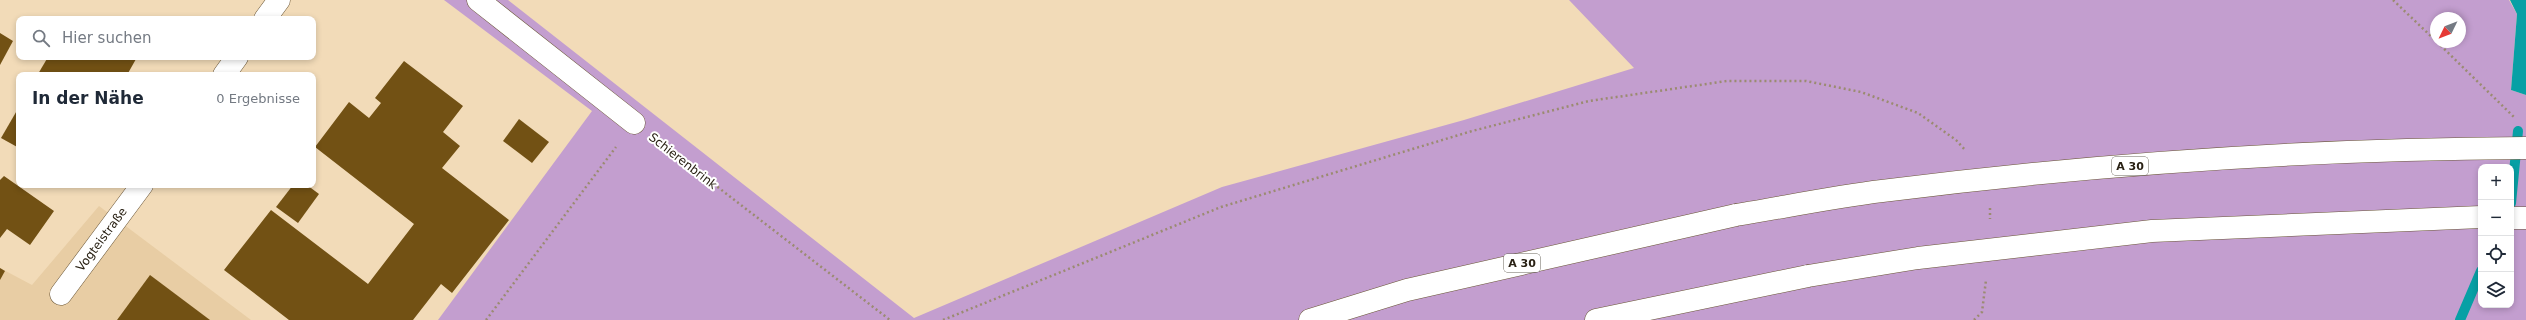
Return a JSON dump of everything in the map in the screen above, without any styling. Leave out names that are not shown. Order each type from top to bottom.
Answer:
[{"type":"main road","points":[[267,16],[279,0]]},
{"type":"main road","points":[[478,0],[634,123]]},
{"type":"main road","points":[[226,72],[235,60]]},
{"type":"main road","name":"A 30","points":[[1310,320],[1407,290],[1736,215],[1880,191],[2094,169],[2271,155],[2427,148],[2526,148]]},
{"type":"main road","name":"Vogteistraße","points":[[61,294],[140,188]]},
{"type":"main road","points":[[1596,320],[1731,290],[1918,258],[2152,231],[2478,217]]},
{"type":"main road","points":[[2514,218],[2526,218]]},
{"type":"path","points":[[2394,0],[2430,36]]},
{"type":"path","points":[[2442,48],[2520,122]]},
{"type":"path","points":[[943,320],[1221,207],[1472,131],[1575,105],[1727,81],[1806,81],[1861,92]]},
{"type":"path","points":[[486,320],[634,123]]},
{"type":"path","name":"Schierenbrink","points":[[634,123],[890,320]]},
{"type":"shaded area","points":[[444,0],[508,0],[914,318],[1222,187],[1464,120],[1634,68],[1569,0],[2509,0],[2517,14],[2511,90],[2526,95],[2526,320],[438,320],[592,111]]},
{"type":"shaded area","points":[[99,206],[251,320],[0,320],[0,268],[32,285]]},
{"type":"water","points":[[2510,0],[2526,0],[2526,95],[2511,90],[2517,14]]},
{"type":"building","points":[[0,33],[13,41],[0,65]]},
{"type":"building","points":[[46,60],[135,60],[129,72],[39,72]]},
{"type":"building","points":[[404,61],[463,106],[443,132],[460,146],[442,168],[509,220],[452,293],[441,284],[413,320],[289,320],[224,270],[271,210],[368,284],[414,224],[316,148],[316,146],[349,102],[369,118],[381,103],[375,98]]},
{"type":"building","points":[[16,112],[16,146],[1,138]]},
{"type":"building","points":[[519,119],[549,142],[532,163],[503,141]]},
{"type":"building","points":[[4,176],[16,184],[16,188],[21,188],[54,211],[30,245],[7,229],[0,238],[0,180]]},
{"type":"building","points":[[291,188],[311,188],[319,194],[298,223],[276,207]]},
{"type":"building","points":[[0,268],[5,271],[0,280]]},
{"type":"building","points":[[150,275],[210,320],[117,320]]},
{"type":"waterway","points":[[2511,200],[2518,131]]},
{"type":"waterway","points":[[2460,320],[2481,272]]}]
